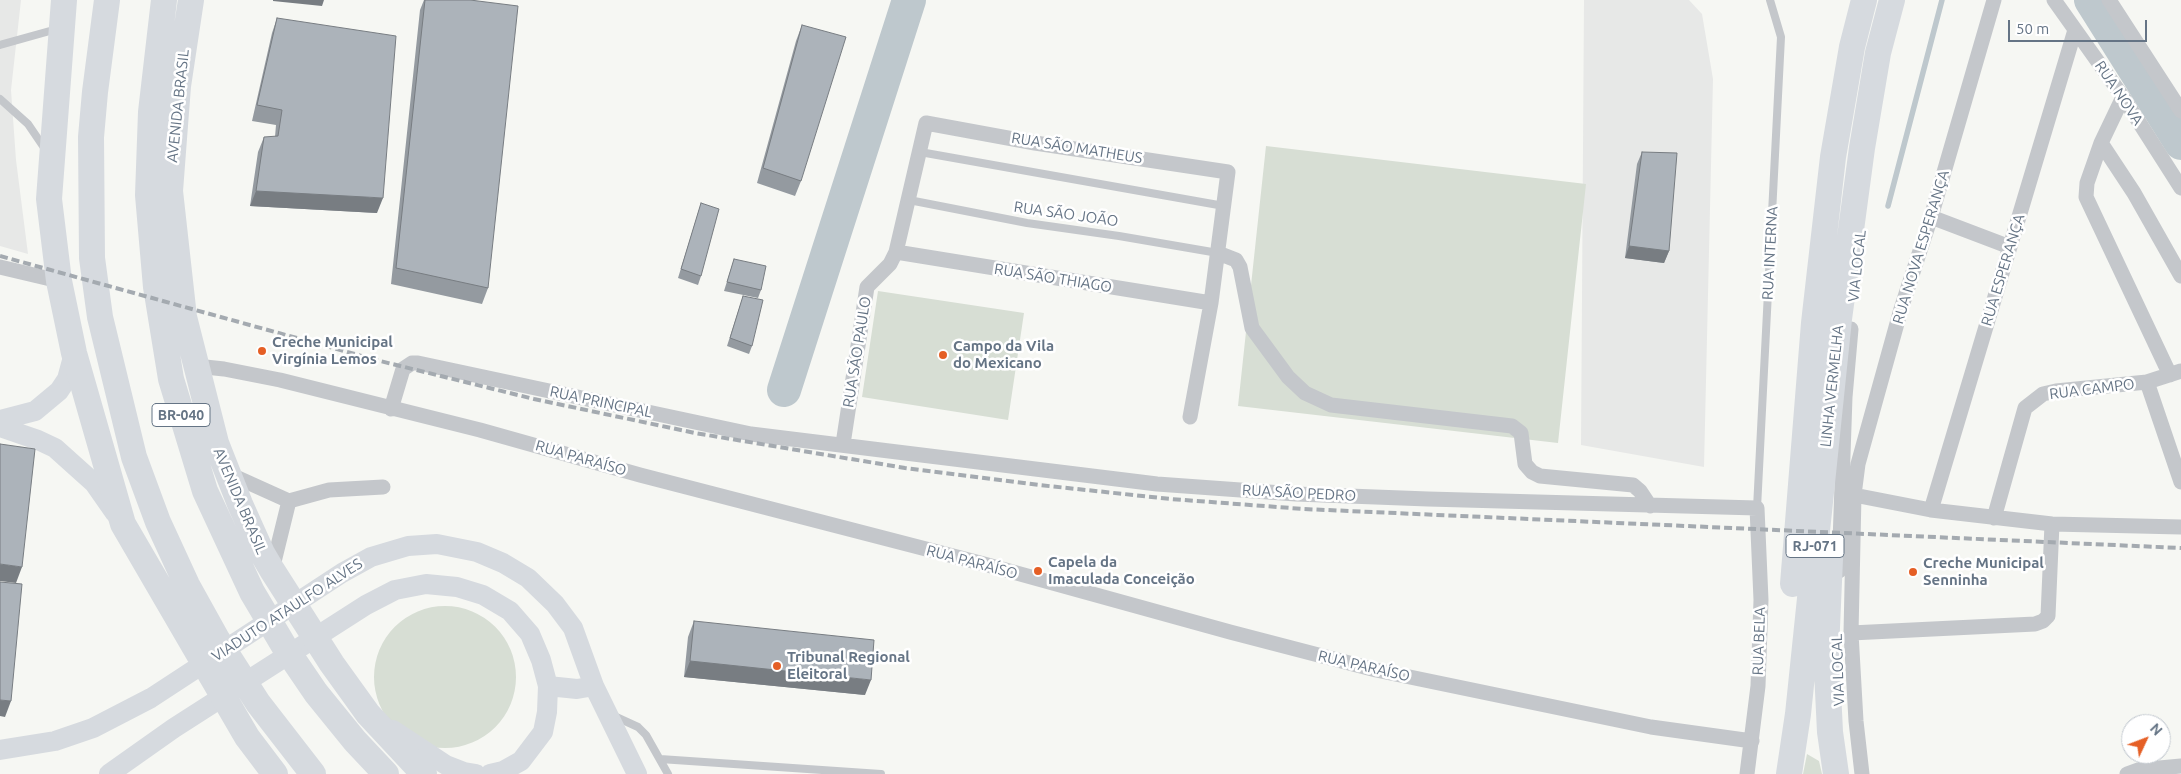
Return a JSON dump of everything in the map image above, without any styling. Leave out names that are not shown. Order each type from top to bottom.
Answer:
[{"type":"highway","points":[[64,0],[49,199],[59,281],[74,353],[123,524],[247,737],[275,774]]},
{"type":"highway","points":[[107,0],[91,137],[92,258],[100,317],[134,457],[158,522],[188,585],[218,640],[258,704],[312,774]]},
{"type":"highway","name":"AVENIDA BRASIL","points":[[164,0],[151,112],[148,196],[160,324],[171,379],[205,491],[252,592],[284,646],[316,693],[355,741],[386,774]]},
{"type":"highway","name":"AVENIDA BRASIL","points":[[191,0],[178,86],[170,191],[184,317],[216,443],[226,472],[262,553],[272,570],[332,664],[368,714],[424,774]]},
{"type":"highway","name":"LINHA VERMELHA","points":[[1772,774],[1784,696],[1814,323],[1833,157],[1852,47],[1864,0]]},
{"type":"highway","name":"LINHA VERMELHA","points":[[1789,774],[1798,714],[1839,319],[1862,148],[1878,53],[1892,0]]},
{"type":"highway","points":[[1836,774],[1830,732],[1826,650],[1839,319]]},
{"type":"main road","points":[[0,420],[35,411],[59,391],[67,379],[74,353]]},
{"type":"main road","points":[[0,427],[55,448],[94,483],[123,524]]},
{"type":"main road","name":"VIADUTO ATAULFO ALVES","points":[[0,750],[54,741],[93,728],[151,698],[342,573],[371,557],[408,546],[437,544],[477,552],[503,563],[534,585],[555,604],[573,628],[594,686],[638,774]]},
{"type":"main road","points":[[110,774],[174,728],[366,605],[396,590],[426,584],[457,587],[483,595],[510,611],[530,634],[541,660],[548,686],[547,712],[543,732],[521,761],[502,772],[490,774]]},
{"type":"main road","points":[[548,686],[577,689],[594,686]]},
{"type":"main road","points":[[368,714],[446,765],[464,772],[476,774]]},
{"type":"street","name":"VIA LOCAL","points":[[1848,774],[1840,732],[1836,627],[1845,397],[1856,264],[1875,123],[1902,0]]},
{"type":"street","name":"RUA NOVA ESPERANÇA","points":[[1854,495],[1858,464],[1901,309],[1931,217],[1994,0]]},
{"type":"street","name":"RUA NOVA","points":[[2054,0],[2124,96],[2181,188]]},
{"type":"street","points":[[2109,0],[2181,111]]},
{"type":"street","name":"RUA ESPERANÇA","points":[[1931,510],[2075,30]]},
{"type":"street","points":[[2124,96],[2090,170],[2086,183],[2086,197],[2176,373],[2147,382]]},
{"type":"street","name":"RUA SÃO PAULO","points":[[843,444],[867,287],[890,264],[896,252],[910,200],[926,123]]},
{"type":"street","name":"RUA SÃO MATHEUS","points":[[926,123],[1035,143],[1228,172],[1224,206]]},
{"type":"street","points":[[2101,143],[2134,193],[2181,276]]},
{"type":"street","points":[[1190,417],[1211,303],[1224,206]]},
{"type":"street","points":[[1931,217],[2010,247]]},
{"type":"street","name":"RUA SÃO THIAGO","points":[[896,252],[1211,303]]},
{"type":"street","points":[[1218,253],[1236,260],[1240,267],[1252,328],[1288,377],[1305,393],[1331,405],[1512,426],[1521,433],[1525,464],[1532,472],[1540,476],[1633,485],[1640,491],[1650,506]]},
{"type":"street","points":[[0,267],[59,281]]},
{"type":"street","name":"RUA PRINCIPAL","points":[[390,409],[403,368],[412,363],[418,363],[751,434],[843,444]]},
{"type":"street","name":"RUA PARAÍSO","points":[[196,366],[224,368],[273,379],[480,430],[640,475],[984,564],[1376,670],[1651,727],[1752,741]]},
{"type":"street","name":"RUA CAMPO","points":[[1994,518],[2026,408],[2043,394],[2147,382],[2181,482]]},
{"type":"street","name":"RUA SÃO PEDRO","points":[[843,444],[1165,484],[1315,494],[1757,508]]},
{"type":"street","points":[[226,472],[289,501],[329,490],[383,487]]},
{"type":"street","points":[[1862,774],[1856,721],[1851,633],[1854,495],[1931,510],[2052,524],[2181,527]]},
{"type":"street","points":[[272,570],[289,501]]},
{"type":"street","name":"RUA BELA","points":[[1747,774],[1758,686],[1761,600],[1757,508]]},
{"type":"street","points":[[1851,633],[2035,624],[2043,621],[2048,616],[2052,524]]},
{"type":"street","points":[[2128,774],[2138,770],[2181,766]]},
{"type":"lane","name":"RUA INTERNA","points":[[1757,508],[1781,37],[1770,0]]},
{"type":"lane","points":[[0,44],[61,28]]},
{"type":"lane","points":[[0,99],[28,124],[51,156]]},
{"type":"lane","points":[[920,152],[1224,206]]},
{"type":"lane","name":"RUA SÃO JOÃO","points":[[910,200],[1027,223],[1218,253]]},
{"type":"lane","points":[[607,713],[638,727],[646,735],[668,774]]},
{"type":"lane","points":[[660,759],[881,774]]},
{"type":"shaded area","points":[[0,0],[21,0],[11,90],[16,160],[28,254],[0,246]]},
{"type":"shaded area","points":[[1584,0],[1689,0],[1702,14],[1713,79],[1704,467],[1581,445]]},
{"type":"shaded area","points":[[1266,146],[1586,184],[1558,443],[1238,406]]},
{"type":"shaded area","name":"Campo da Vila do Mexicano","points":[[878,291],[1024,313],[1008,420],[862,397]]},
{"type":"shaded area","points":[[445,606],[459,607],[472,611],[485,618],[495,627],[504,637],[511,650],[515,663],[515,691],[511,704],[504,717],[495,727],[485,736],[472,743],[459,747],[445,748],[431,747],[418,743],[405,736],[395,727],[386,717],[379,704],[375,691],[374,677],[375,663],[379,650],[386,637],[395,627],[405,618],[418,611],[431,607]]},
{"type":"shaded area","points":[[1807,754],[1819,761],[1822,774],[1803,774]]},
{"type":"building","points":[[425,0],[470,0],[518,6],[488,288],[396,268]]},
{"type":"building","points":[[277,18],[396,36],[383,198],[256,191],[264,137],[278,136],[282,110],[257,105]]},
{"type":"building","points":[[802,25],[846,37],[801,181],[763,168]]},
{"type":"building","points":[[1642,152],[1677,153],[1669,251],[1629,246]]},
{"type":"building","points":[[701,203],[719,209],[701,276],[681,269]]},
{"type":"building","points":[[734,259],[766,266],[761,290],[727,282]]},
{"type":"building","points":[[743,296],[763,300],[752,346],[730,338]]},
{"type":"building","points":[[0,444],[35,449],[22,567],[0,564]]},
{"type":"building","points":[[0,582],[22,584],[11,701],[0,700]]},
{"type":"building","points":[[694,621],[874,640],[871,680],[690,661]]},
{"type":"waterway","points":[[784,390],[909,0]]},
{"type":"waterway","points":[[1888,206],[1942,0]]},
{"type":"waterway","points":[[2091,0],[2181,143]]},
{"type":"railway","points":[[0,256],[380,361],[534,399],[695,433],[905,468],[1171,499],[1304,509],[2181,548]]},
{"type":"place","name":"Creche Municipal Virgínia Lemos","points":[[262,351]]},
{"type":"place","name":"Campo da Vila do Mexicano","points":[[943,355]]},
{"type":"place","name":"Capela da Imaculada Conceição","points":[[1038,571]]},
{"type":"place","name":"Creche Municipal Senninha","points":[[1913,572]]},
{"type":"place","name":"Tribunal Regional Eleitoral","points":[[777,666]]}]
